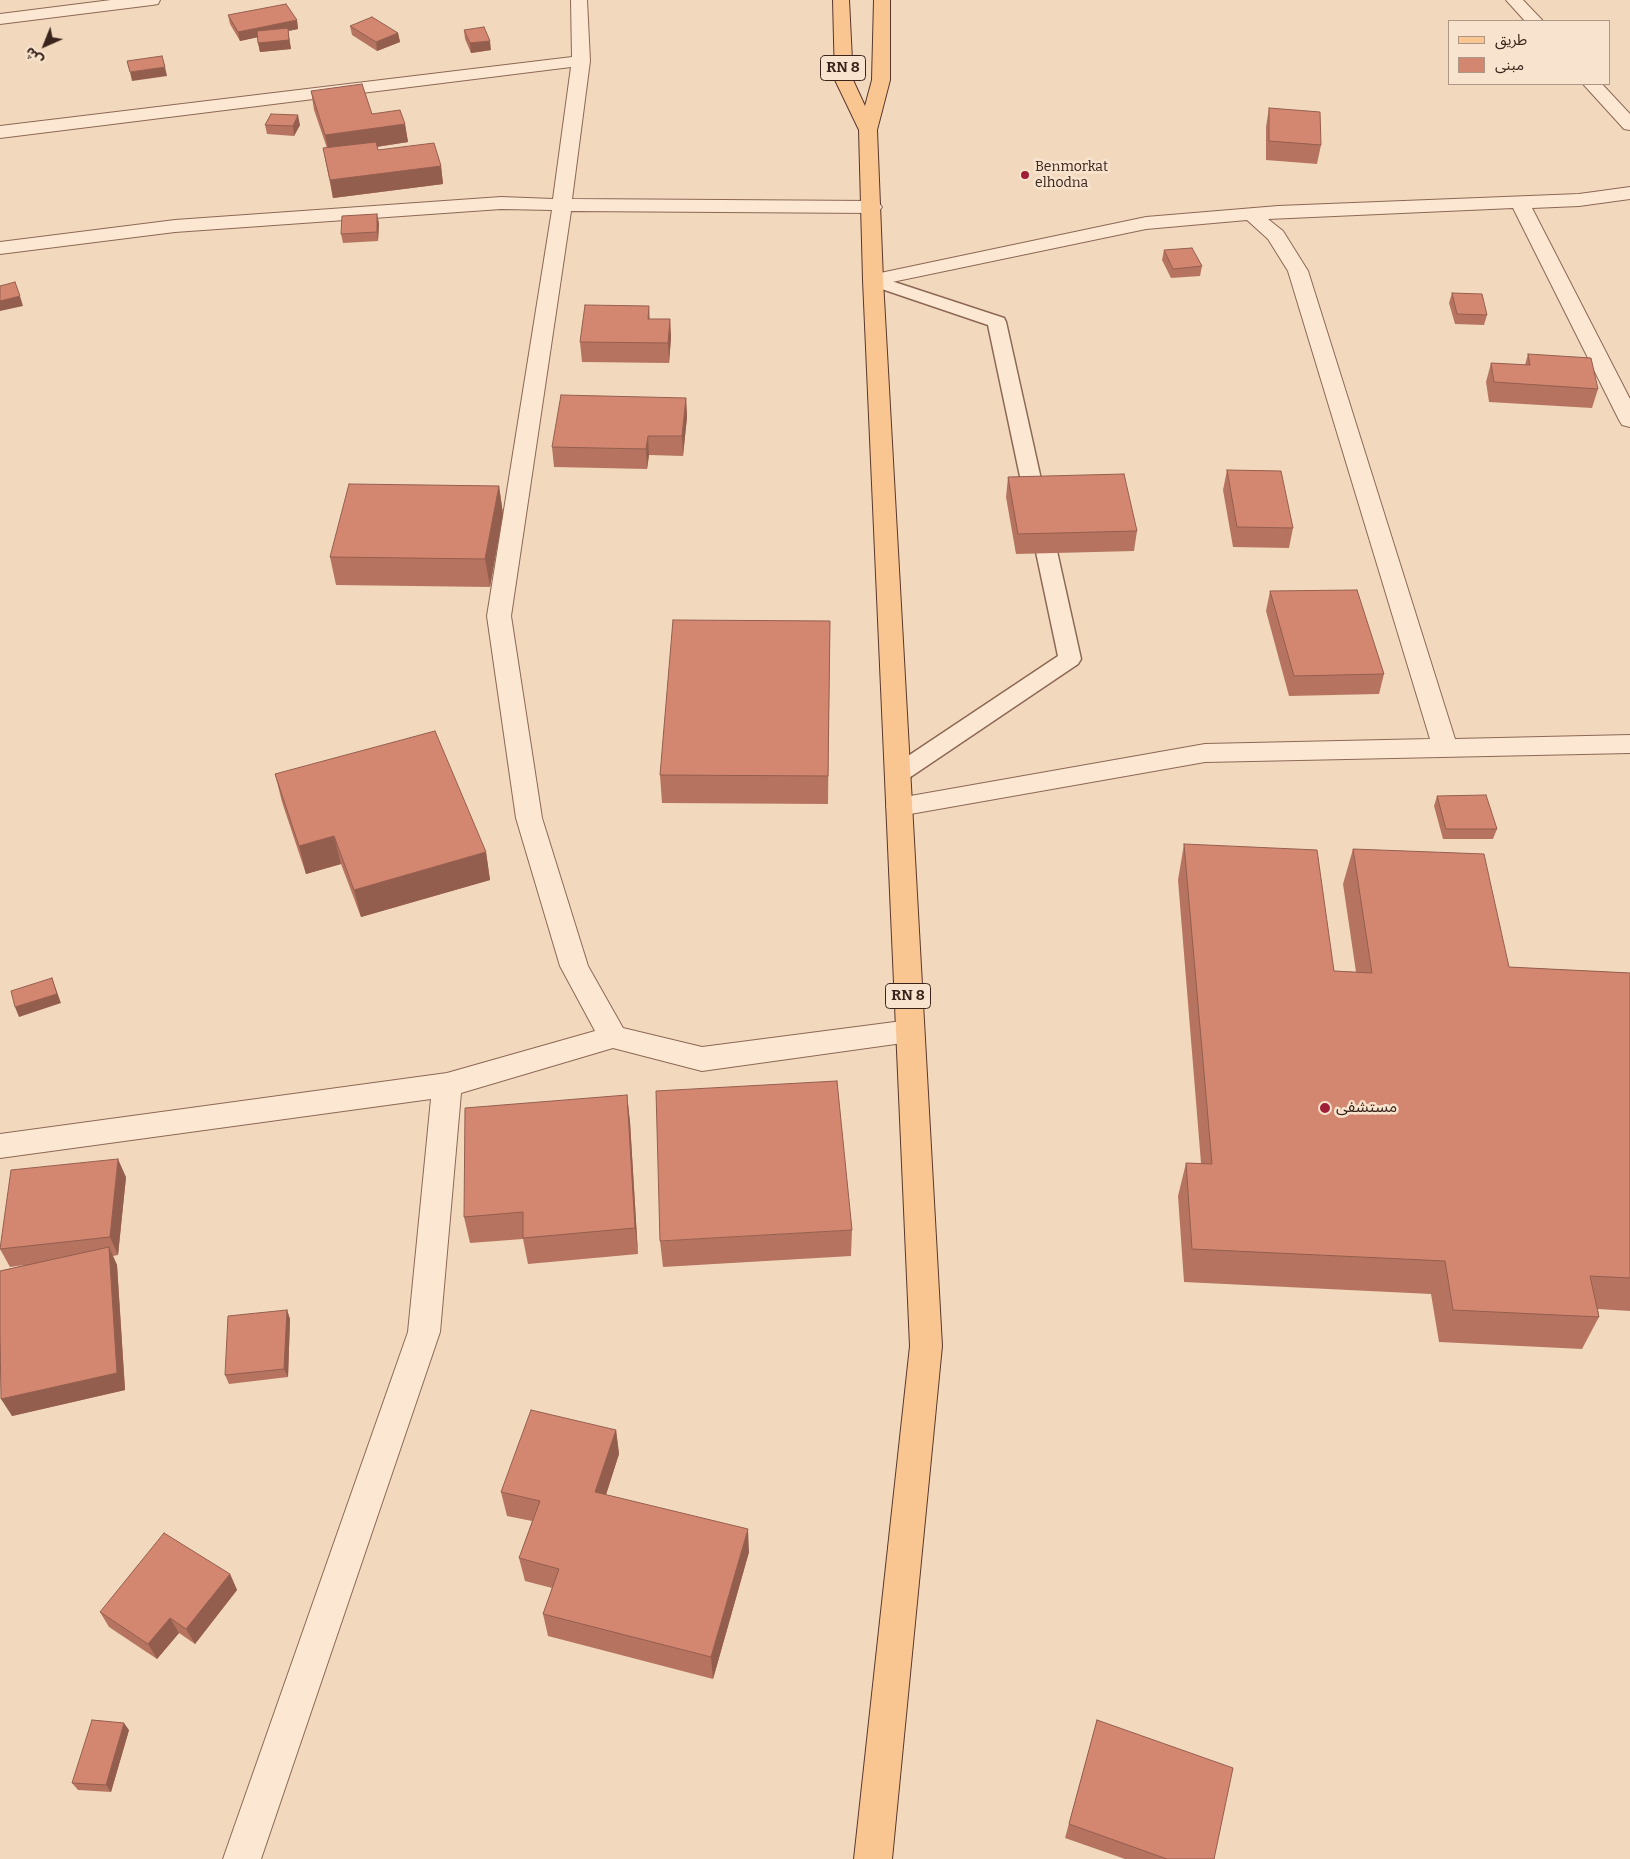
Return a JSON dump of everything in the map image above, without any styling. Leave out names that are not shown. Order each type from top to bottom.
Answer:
[{"type":"main road","name":"RN 8","points":[[841,0],[844,80],[868,130]]},
{"type":"main road","name":"RN 8","points":[[874,1859],[926,1346],[873,280],[868,130],[881,80],[882,0]]},
{"type":"street","points":[[0,19],[152,0]]},
{"type":"street","points":[[580,0],[581,61],[550,297],[499,616],[529,818],[574,966],[614,1036]]},
{"type":"street","points":[[1514,0],[1533,20]]},
{"type":"street","points":[[0,132],[581,61]]},
{"type":"street","points":[[1593,85],[1630,125]]},
{"type":"street","points":[[873,280],[1146,223],[1251,214],[1579,200],[1630,192]]},
{"type":"street","points":[[0,248],[175,226],[501,202],[562,205],[872,207]]},
{"type":"street","points":[[1519,202],[1630,420]]},
{"type":"street","points":[[1251,214],[1276,235],[1298,271],[1444,748]]},
{"type":"street","points":[[899,807],[1205,753],[1630,744]]},
{"type":"street","points":[[0,1146],[447,1085],[614,1036],[702,1059],[910,1031]]},
{"type":"street","points":[[242,1859],[424,1332],[447,1085]]},
{"type":"lane","points":[[873,280],[997,322],[1070,659],[898,774]]},
{"type":"building","points":[[286,4],[297,20],[238,32],[228,15]]},
{"type":"building","points":[[372,17],[398,33],[376,42],[350,26]]},
{"type":"building","points":[[484,27],[490,41],[470,43],[464,30]]},
{"type":"building","points":[[288,28],[289,40],[258,43],[257,31]]},
{"type":"building","points":[[162,56],[165,67],[130,72],[127,61]]},
{"type":"building","points":[[362,84],[372,114],[400,110],[405,124],[325,135],[311,91]]},
{"type":"building","points":[[1269,108],[1320,112],[1321,145],[1269,141]]},
{"type":"building","points":[[271,114],[298,115],[293,126],[265,125]]},
{"type":"building","points":[[376,142],[378,150],[434,143],[441,166],[330,180],[323,148]]},
{"type":"building","points":[[377,214],[377,232],[341,234],[342,216]]},
{"type":"building","points":[[1192,248],[1202,266],[1173,269],[1164,250]]},
{"type":"building","points":[[15,282],[20,296],[0,301],[0,286]]},
{"type":"building","points":[[1452,293],[1482,294],[1487,315],[1457,314]]},
{"type":"building","points":[[585,305],[649,306],[648,319],[670,319],[668,343],[580,342]]},
{"type":"building","points":[[1528,354],[1591,358],[1598,389],[1494,382],[1491,363],[1530,365]]},
{"type":"building","points":[[561,395],[686,398],[682,436],[648,436],[646,449],[552,447]]},
{"type":"building","points":[[1227,470],[1281,471],[1293,528],[1237,527]]},
{"type":"building","points":[[1124,474],[1137,531],[1018,534],[1008,477]]},
{"type":"building","points":[[349,484],[499,486],[485,559],[330,557]]},
{"type":"building","points":[[1357,590],[1384,674],[1294,676],[1270,591]]},
{"type":"building","points":[[673,620],[830,621],[828,776],[660,775]]},
{"type":"building","points":[[435,731],[486,852],[354,890],[334,836],[299,846],[275,774]]},
{"type":"building","points":[[1486,795],[1497,829],[1446,829],[1437,796]]},
{"type":"building","points":[[1184,844],[1317,850],[1334,971],[1372,973],[1353,849],[1484,854],[1509,967],[1630,973],[1630,1278],[1590,1276],[1599,1317],[1453,1310],[1445,1261],[1192,1249],[1186,1163],[1212,1164]]},
{"type":"building","points":[[52,978],[57,994],[15,1007],[11,991]]},
{"type":"building","points":[[837,1081],[852,1230],[660,1241],[656,1091]]},
{"type":"building","points":[[627,1095],[635,1228],[523,1238],[523,1212],[464,1217],[465,1108]]},
{"type":"building","points":[[118,1159],[110,1237],[0,1249],[11,1170]]},
{"type":"building","points":[[109,1247],[117,1373],[1,1399],[0,1271]]},
{"type":"building","points":[[287,1310],[284,1369],[225,1375],[228,1316]]},
{"type":"building","points":[[531,1410],[616,1430],[595,1492],[748,1529],[711,1657],[543,1614],[559,1569],[519,1558],[540,1501],[501,1492]]},
{"type":"building","points":[[164,1533],[230,1574],[186,1629],[170,1618],[148,1644],[100,1612]]},
{"type":"building","points":[[92,1720],[124,1723],[106,1785],[72,1783]]},
{"type":"building","points":[[1097,1720],[1233,1768],[1214,1859],[1167,1859],[1069,1824]]},
{"type":"place","name":"Benmorkat elhodna","points":[[1025,175]]},
{"type":"place","name":"مستشفى","points":[[1325,1108]]}]
